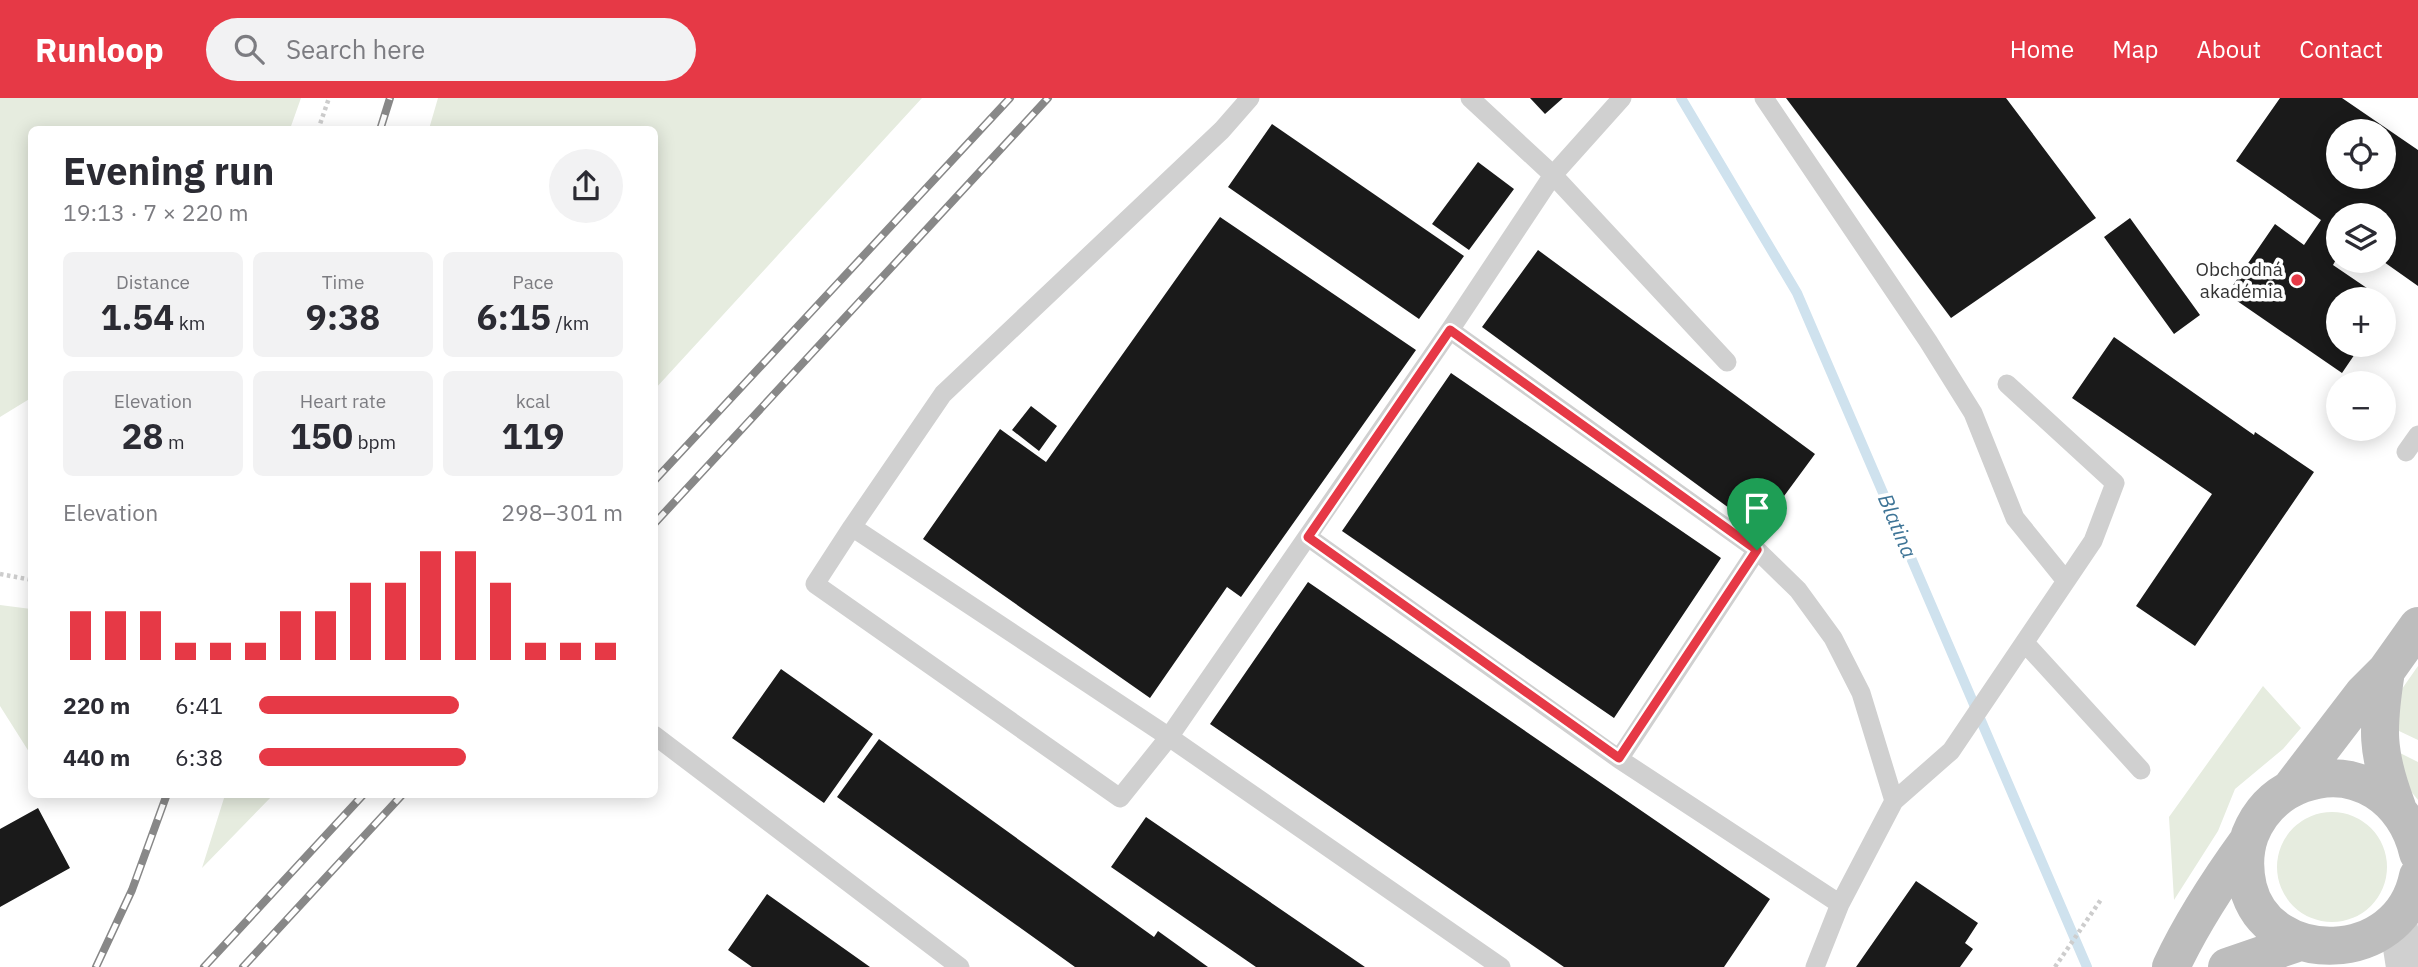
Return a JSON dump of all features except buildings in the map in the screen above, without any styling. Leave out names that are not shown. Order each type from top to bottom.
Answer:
[{"type":"main road","points":[[2171,967],[2186,935],[2218,882],[2248,841],[2256,822],[2269,805],[2291,788],[2363,694],[2386,671],[2418,626]]},
{"type":"main road","points":[[2248,841],[2245,875],[2256,909],[2279,935],[2294,944],[2335,960],[2344,951],[2368,944],[2389,931],[2411,860],[2385,776],[2378,741],[2386,671]]},
{"type":"main road","points":[[2291,788],[2313,780],[2336,778],[2358,782],[2379,792],[2411,860]]},
{"type":"main road","points":[[2227,967],[2294,944]]},
{"type":"street","points":[[2405,967],[2411,860]]},
{"type":"lane","points":[[1250,98],[1222,131],[943,394],[815,584],[1120,799],[1169,737],[1308,537],[1553,175],[1621,99]]},
{"type":"lane","points":[[1470,98],[1553,175],[1727,362]]},
{"type":"lane","points":[[1764,98],[1954,382],[1973,413],[2015,518],[2066,581]]},
{"type":"lane","points":[[1450,330],[1757,550],[1798,590],[1833,638],[1861,693],[1894,801]]},
{"type":"lane","points":[[1815,967],[1840,905],[1894,801],[1951,751],[2093,541],[2115,483],[2007,384]]},
{"type":"lane","points":[[2406,452],[2418,435]]},
{"type":"lane","points":[[852,527],[1169,737],[1501,967]]},
{"type":"lane","points":[[1308,537],[1619,758],[1840,905]]},
{"type":"lane","points":[[1619,758],[1757,550]]},
{"type":"lane","points":[[2025,643],[2141,770]]},
{"type":"lane","points":[[658,738],[960,967]]},
{"type":"path","points":[[319,126],[329,98]]},
{"type":"path","points":[[0,574],[28,579]]},
{"type":"path","points":[[2055,967],[2102,898]]},
{"type":"shaded area","points":[[0,98],[301,98],[291,126],[28,126],[28,400],[0,417]]},
{"type":"shaded area","points":[[438,98],[922,98],[658,386],[658,126],[430,126]]},
{"type":"shaded area","points":[[0,605],[28,609],[28,750],[0,706]]},
{"type":"shaded area","points":[[2418,666],[2418,740],[2399,731],[2397,696]]},
{"type":"shaded area","points":[[2263,686],[2301,728],[2283,749],[2235,789],[2218,831],[2174,900],[2169,817]]},
{"type":"shaded area","points":[[2394,750],[2418,762],[2418,800],[2405,784]]},
{"type":"shaded area","points":[[224,798],[270,798],[202,868]]},
{"type":"shaded area","points":[[2332,812],[2353,816],[2371,828],[2383,846],[2387,867],[2383,888],[2371,906],[2353,918],[2332,922],[2311,918],[2293,906],[2281,888],[2277,867],[2281,846],[2293,828],[2311,816]]},
{"type":"waterway","name":"Blatina","points":[[1681,98],[1797,293],[2087,967]]},
{"type":"railway","points":[[381,126],[390,98]]},
{"type":"railway","points":[[658,477],[1010,98]]},
{"type":"railway","points":[[658,520],[1048,98]]},
{"type":"railway","points":[[96,967],[132,890],[166,798]]},
{"type":"railway","points":[[204,967],[360,798]]},
{"type":"railway","points":[[243,967],[399,798]]},
{"type":"place","name":"Obchodná akadémia","points":[[2297,280]]},
{"type":"route","points":[[1450,330],[1757,550],[1619,758],[1308,537],[1450,330]]}]
